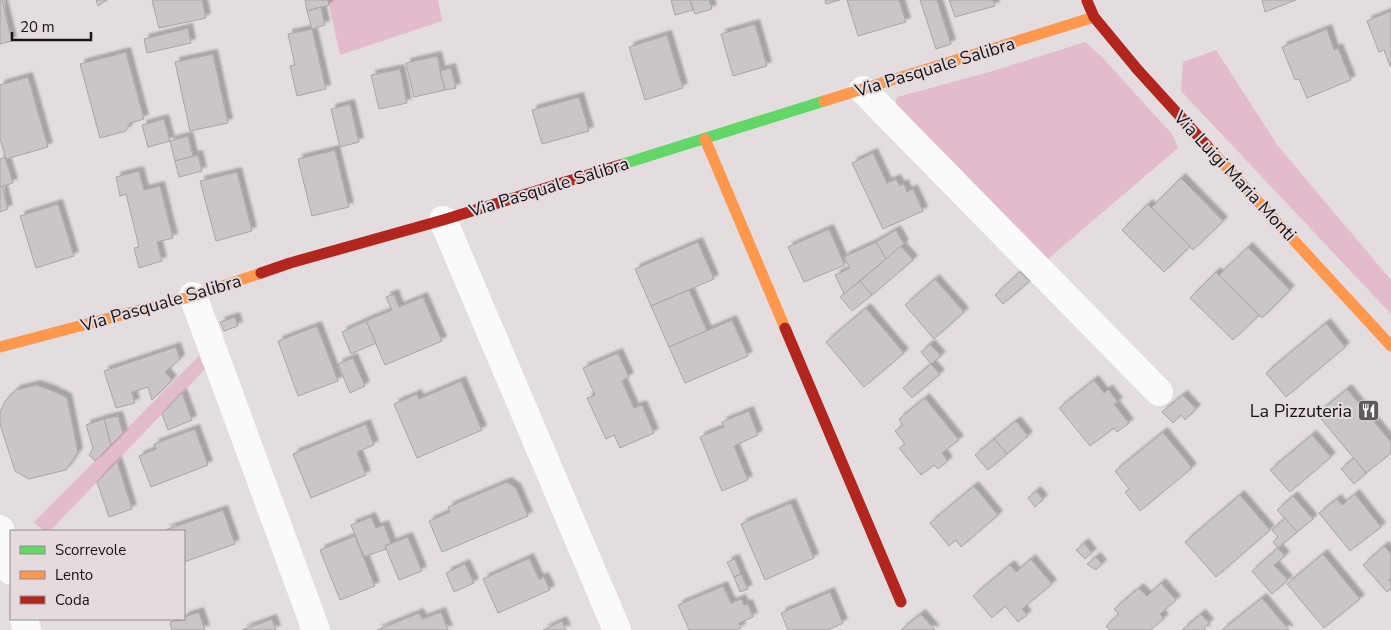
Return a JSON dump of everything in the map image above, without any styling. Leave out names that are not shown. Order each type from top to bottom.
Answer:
[{"type":"street","name":"Via Luigi Maria Monti","points":[[1086,0],[1094,17],[1137,69],[1390,345]]},
{"type":"street","name":"Via Pasquale Salibra","points":[[0,347],[193,296],[290,263],[443,220],[1094,17]]},
{"type":"street","points":[[863,90],[1159,392]]},
{"type":"street","points":[[705,139],[901,602]]},
{"type":"street","points":[[443,220],[616,630]]},
{"type":"street","points":[[193,296],[316,630]]},
{"type":"street","points":[[0,529],[10,567]]},
{"type":"shaded area","points":[[328,0],[438,0],[442,21],[340,55]]},
{"type":"shaded area","points":[[1085,42],[1101,56],[1172,134],[1178,148],[1042,264],[895,106],[897,97],[993,71]]},
{"type":"shaded area","points":[[1216,50],[1278,146],[1391,280],[1391,314],[1181,91],[1183,62]]},
{"type":"shaded area","points":[[199,356],[205,369],[51,530],[43,530],[34,522]]},
{"type":"building","points":[[0,0],[2,0],[12,41],[0,44]]},
{"type":"building","points":[[96,0],[107,0],[98,6]]},
{"type":"building","points":[[152,0],[202,0],[206,18],[159,28]]},
{"type":"building","points":[[305,0],[328,0],[329,5],[307,11]]},
{"type":"building","points":[[671,0],[690,0],[693,10],[675,15]]},
{"type":"building","points":[[690,0],[709,0],[712,9],[695,14]]},
{"type":"building","points":[[825,0],[840,0],[826,4]]},
{"type":"building","points":[[847,0],[899,0],[906,22],[858,36]]},
{"type":"building","points":[[920,0],[937,0],[951,44],[936,49]]},
{"type":"building","points":[[949,0],[993,0],[995,6],[955,17]]},
{"type":"building","points":[[1262,0],[1296,0],[1265,12]]},
{"type":"building","points":[[321,7],[325,25],[312,29],[307,11]]},
{"type":"building","points":[[1391,11],[1390,66],[1384,50],[1379,52],[1367,21]]},
{"type":"building","points":[[755,24],[767,66],[733,76],[721,34]]},
{"type":"building","points":[[188,28],[191,43],[147,53],[144,39]]},
{"type":"building","points":[[312,29],[326,89],[297,96],[290,66],[295,65],[288,34]]},
{"type":"building","points":[[1327,29],[1334,50],[1338,48],[1351,80],[1307,98],[1299,79],[1295,80],[1282,47]]},
{"type":"building","points":[[667,35],[683,88],[645,100],[629,47]]},
{"type":"building","points":[[126,52],[144,119],[130,123],[126,131],[100,138],[80,64]]},
{"type":"building","points":[[213,54],[228,123],[190,131],[175,62]]},
{"type":"building","points":[[437,56],[445,90],[414,97],[406,63]]},
{"type":"building","points":[[451,68],[456,88],[445,90],[440,71]]},
{"type":"building","points":[[400,69],[407,103],[379,109],[371,75]]},
{"type":"building","points":[[28,77],[48,147],[6,159],[0,139],[0,85]]},
{"type":"building","points":[[579,97],[589,131],[542,144],[532,110]]},
{"type":"building","points":[[350,104],[359,142],[340,147],[331,109]]},
{"type":"building","points":[[164,119],[170,141],[148,147],[142,125]]},
{"type":"building","points":[[188,136],[193,156],[175,161],[170,141]]},
{"type":"building","points":[[335,150],[349,207],[312,216],[298,159]]},
{"type":"building","points":[[873,153],[887,183],[896,179],[900,186],[904,184],[907,192],[913,189],[923,211],[883,229],[852,163]]},
{"type":"building","points":[[198,155],[202,171],[179,177],[175,161]]},
{"type":"building","points":[[5,157],[13,183],[0,187],[0,159]]},
{"type":"building","points":[[139,171],[144,190],[160,186],[173,238],[157,242],[162,261],[139,268],[134,248],[139,247],[126,194],[120,196],[116,177]]},
{"type":"building","points":[[237,172],[252,231],[216,241],[200,181]]},
{"type":"building","points":[[1181,178],[1223,221],[1193,250],[1151,208]]},
{"type":"building","points":[[2,186],[8,209],[0,212],[0,187]]},
{"type":"building","points":[[58,204],[74,256],[36,268],[20,216]]},
{"type":"building","points":[[1148,204],[1190,246],[1164,272],[1122,230]]},
{"type":"building","points":[[829,229],[845,265],[804,282],[788,247]]},
{"type":"building","points":[[896,230],[904,244],[886,259],[876,242]]},
{"type":"building","points":[[698,242],[714,279],[651,306],[635,269]]},
{"type":"building","points":[[876,242],[886,259],[844,294],[835,275],[850,268],[844,257]]},
{"type":"building","points":[[901,246],[913,260],[872,295],[860,281]]},
{"type":"building","points":[[1248,247],[1290,290],[1262,318],[1219,275]]},
{"type":"building","points":[[1020,272],[1030,281],[1003,304],[995,295]]},
{"type":"building","points":[[1216,272],[1259,315],[1233,340],[1190,298]]},
{"type":"building","points":[[935,279],[964,312],[934,339],[905,305]]},
{"type":"building","points":[[860,281],[872,295],[852,311],[840,297]]},
{"type":"building","points":[[689,290],[707,331],[669,347],[651,306]]},
{"type":"building","points":[[394,294],[399,307],[423,297],[442,341],[385,365],[366,321],[392,310],[386,297]]},
{"type":"building","points":[[866,308],[904,353],[864,387],[826,342]]},
{"type":"building","points":[[235,317],[238,326],[224,331],[220,322]]},
{"type":"building","points":[[732,320],[748,356],[685,383],[669,347]]},
{"type":"building","points":[[366,321],[376,343],[351,354],[342,332]]},
{"type":"building","points":[[1326,323],[1345,347],[1286,397],[1266,373]]},
{"type":"building","points":[[317,326],[338,381],[298,396],[278,341]]},
{"type":"building","points":[[930,344],[941,356],[931,364],[921,352]]},
{"type":"building","points":[[176,347],[180,359],[165,372],[172,380],[152,400],[148,387],[132,392],[135,403],[116,408],[104,371]]},
{"type":"building","points":[[618,353],[629,377],[622,381],[634,408],[642,405],[654,433],[620,448],[614,435],[606,439],[587,398],[595,395],[583,368]]},
{"type":"building","points":[[353,358],[365,386],[350,393],[338,364]]},
{"type":"building","points":[[931,364],[940,374],[912,398],[903,388]]},
{"type":"building","points":[[1094,380],[1104,393],[1108,389],[1118,402],[1114,404],[1129,423],[1117,432],[1114,428],[1090,446],[1059,408]]},
{"type":"building","points":[[461,381],[482,430],[417,458],[394,404],[417,394],[419,399]]},
{"type":"building","points":[[36,385],[67,398],[78,452],[66,470],[29,479],[15,471],[0,424],[0,412],[5,401],[16,390]]},
{"type":"building","points":[[1347,389],[1391,442],[1391,453],[1366,473],[1317,414]]},
{"type":"building","points":[[182,393],[192,420],[168,430],[162,414]]},
{"type":"building","points":[[1183,395],[1196,409],[1185,420],[1181,415],[1173,423],[1162,412]]},
{"type":"building","points":[[925,398],[959,440],[942,453],[948,461],[938,469],[934,465],[921,475],[899,448],[905,444],[895,431],[903,425],[899,419]]},
{"type":"building","points":[[749,411],[758,435],[734,446],[748,480],[722,491],[700,437],[724,427],[722,422]]},
{"type":"building","points":[[118,416],[123,433],[111,445],[104,419]]},
{"type":"building","points":[[104,419],[111,445],[95,461],[89,455],[93,448],[86,425]]},
{"type":"building","points":[[1016,421],[1028,436],[1007,454],[994,439]]},
{"type":"building","points":[[366,424],[374,445],[357,452],[366,475],[311,498],[293,454]]},
{"type":"building","points":[[195,429],[208,465],[151,487],[139,456],[156,449],[154,444]]},
{"type":"building","points":[[1163,432],[1192,468],[1140,511],[1125,492],[1129,489],[1115,471]]},
{"type":"building","points":[[1312,435],[1331,457],[1290,492],[1270,470]]},
{"type":"building","points":[[994,439],[1007,454],[988,470],[975,455]]},
{"type":"building","points":[[1354,458],[1366,473],[1354,484],[1341,469]]},
{"type":"building","points":[[117,461],[132,509],[109,517],[97,482]]},
{"type":"building","points":[[507,482],[516,488],[528,516],[442,552],[429,521],[450,512],[448,507]]},
{"type":"building","points":[[974,486],[998,515],[961,547],[956,540],[949,546],[930,523]]},
{"type":"building","points":[[1036,491],[1043,499],[1035,507],[1028,498]]},
{"type":"building","points":[[1355,494],[1381,527],[1350,551],[1319,513],[1337,499],[1342,505]]},
{"type":"building","points":[[1240,495],[1270,530],[1216,577],[1185,542]]},
{"type":"building","points":[[1293,496],[1313,519],[1297,532],[1277,510]]},
{"type":"building","points":[[791,503],[814,558],[765,580],[741,524]]},
{"type":"building","points":[[223,510],[235,544],[185,562],[185,530],[165,530]]},
{"type":"building","points":[[371,517],[376,528],[384,525],[391,543],[385,546],[386,549],[364,557],[351,525]]},
{"type":"building","points":[[1285,518],[1297,532],[1278,548],[1273,542],[1278,537],[1272,530]]},
{"type":"building","points":[[355,536],[375,586],[340,600],[320,550]]},
{"type":"building","points":[[408,537],[422,571],[399,580],[385,546]]},
{"type":"building","points":[[1084,543],[1092,553],[1085,559],[1076,550]]},
{"type":"building","points":[[1384,546],[1391,554],[1391,578],[1389,580],[1391,589],[1387,592],[1363,565]]},
{"type":"building","points":[[1278,548],[1285,556],[1274,565],[1288,580],[1272,594],[1252,571]]},
{"type":"building","points":[[1323,554],[1360,599],[1324,628],[1287,584]]},
{"type":"building","points":[[1096,557],[1102,564],[1096,570],[1087,564]]},
{"type":"building","points":[[529,558],[539,579],[544,577],[550,590],[498,613],[483,579]]},
{"type":"building","points":[[735,559],[741,574],[734,577],[727,562]]},
{"type":"building","points":[[1031,559],[1052,584],[1022,609],[1027,615],[1018,622],[1005,606],[992,618],[973,596],[1010,565],[1016,572]]},
{"type":"building","points":[[465,564],[474,583],[454,592],[446,573]]},
{"type":"building","points":[[741,574],[748,589],[740,592],[734,577]]},
{"type":"building","points":[[1161,583],[1176,600],[1160,614],[1164,618],[1151,630],[1110,630],[1106,626],[1119,614],[1114,609],[1139,588],[1147,596]]},
{"type":"building","points":[[723,586],[731,603],[741,599],[744,605],[748,604],[753,617],[739,623],[741,628],[736,630],[689,630],[678,605]]},
{"type":"building","points":[[830,592],[843,623],[828,630],[788,630],[781,613]]},
{"type":"building","points":[[1262,598],[1289,630],[1222,630]]},
{"type":"building","points":[[199,612],[205,630],[172,630],[170,622],[185,620],[185,617]]},
{"type":"building","points":[[441,612],[448,630],[377,630],[419,613],[422,619]]},
{"type":"building","points":[[921,614],[935,630],[901,630],[902,629]]},
{"type":"building","points":[[1201,614],[1209,623],[1204,628],[1206,630],[1182,630]]},
{"type":"building","points":[[272,619],[276,630],[242,630]]},
{"type":"building","points":[[562,621],[566,630],[543,630]]},
{"type":"traffic: fast","points":[[620,165],[824,101]]},
{"type":"traffic: slow","points":[[824,101],[1094,17]]},
{"type":"traffic: slow","points":[[705,139],[785,328]]},
{"type":"traffic: slow","points":[[1208,147],[1391,346]]},
{"type":"traffic: slow","points":[[0,347],[193,296],[261,273]]},
{"type":"traffic: jam","points":[[1087,1],[1094,17],[1137,69],[1208,147]]},
{"type":"traffic: jam","points":[[261,273],[443,220],[620,165]]},
{"type":"traffic: jam","points":[[785,328],[901,602]]},
{"type":"place","name":"La Pizzuteria","points":[[1368,411]]}]
